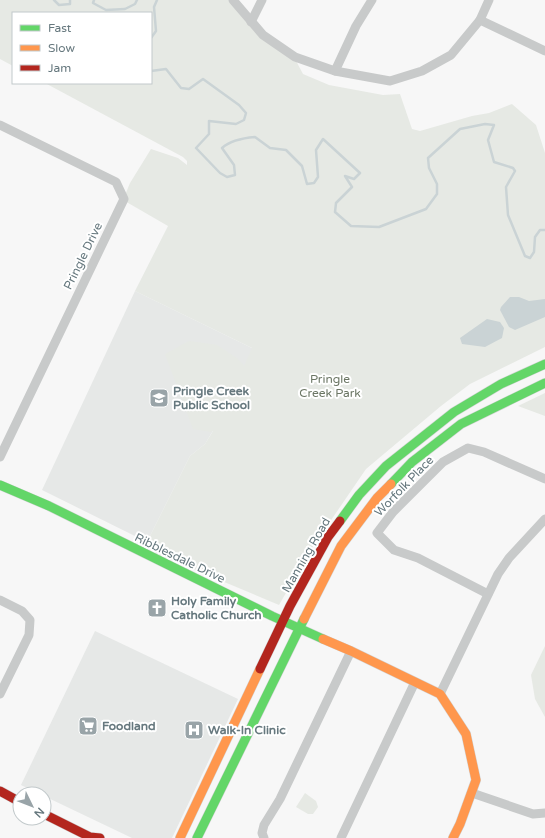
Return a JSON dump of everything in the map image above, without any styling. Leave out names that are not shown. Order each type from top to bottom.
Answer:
[{"type":"main road","name":"Manning Road","points":[[180,838],[216,765],[290,606],[328,537],[359,495],[386,466],[454,412],[501,384],[545,364]]},
{"type":"main road","points":[[197,838],[299,628],[341,546],[377,498],[412,462],[461,424],[545,383]]},
{"type":"main road","name":"Ribblesdale Drive","points":[[0,485],[49,506],[284,621],[351,651],[440,694]]},
{"type":"main road","points":[[440,694],[466,734],[476,780],[460,824],[453,838]]},
{"type":"main road","points":[[0,791],[12,798]]},
{"type":"main road","points":[[52,818],[90,837],[100,838]]},
{"type":"street","points":[[233,0],[263,35],[295,57],[335,71],[390,81],[422,71],[451,55],[480,20],[490,0]]},
{"type":"street","points":[[251,22],[262,0]]},
{"type":"street","points":[[335,71],[356,26],[372,0]]},
{"type":"street","points":[[480,20],[545,51]]},
{"type":"street","name":"Pringle Drive","points":[[0,125],[116,182],[124,199],[0,457]]},
{"type":"street","name":"Worfolk Place","points":[[488,594],[418,558],[394,550],[377,533],[393,512],[443,462],[468,448],[484,452],[545,479]]},
{"type":"street","points":[[440,694],[498,574],[509,558],[545,519]]},
{"type":"street","points":[[0,600],[22,611],[30,620],[29,634],[0,694]]},
{"type":"street","points":[[264,838],[262,833],[264,825],[280,799],[351,651]]},
{"type":"street","points":[[341,838],[415,682]]},
{"type":"street","points":[[472,793],[533,814],[545,813]]},
{"type":"shaded area","name":"Pringle Creek Public School","points":[[135,291],[260,352],[205,444],[190,456],[147,542],[42,490]]},
{"type":"shaded area","points":[[510,297],[519,297],[529,301],[545,299],[545,317],[515,330],[509,327],[500,310]]},
{"type":"shaded area","points":[[487,319],[500,322],[504,328],[502,338],[485,347],[462,344],[460,338]]},
{"type":"shaded area","points":[[95,631],[238,699],[172,838],[132,838],[52,800],[52,786],[21,785]]},
{"type":"green space","name":"Pringle Creek Park","points":[[0,0],[232,0],[251,22],[294,57],[303,74],[329,85],[383,95],[400,94],[412,129],[420,131],[472,116],[489,113],[512,104],[536,125],[545,153],[545,347],[470,384],[441,406],[366,469],[312,548],[279,605],[155,553],[158,547],[147,542],[190,456],[205,444],[213,431],[193,429],[165,354],[189,341],[217,345],[237,358],[244,366],[252,348],[135,291],[168,226],[123,200],[130,183],[151,149],[178,158],[187,165],[187,161],[183,157],[47,84],[152,84],[152,12],[12,12],[12,65],[0,59]]},
{"type":"green space","points":[[545,393],[545,416],[518,406]]},
{"type":"green space","points":[[545,646],[545,717],[535,699],[531,675]]},
{"type":"green space","points":[[305,793],[316,801],[318,807],[313,814],[308,814],[296,807]]},
{"type":"waterway","points":[[54,0],[59,5],[70,4],[70,0]]},
{"type":"waterway","points":[[94,0],[93,3],[106,10],[125,9],[135,4],[137,0]]},
{"type":"waterway","points":[[152,37],[156,31],[154,7],[157,0]]},
{"type":"waterway","points":[[152,71],[166,69],[181,88],[189,89],[203,79],[239,105],[246,113],[244,120],[236,124],[209,121],[209,134],[196,148],[220,173],[227,177],[235,175],[234,165],[222,148],[237,140],[255,137],[270,148],[286,150],[302,166],[307,184],[314,183],[318,177],[316,150],[323,139],[360,173],[354,179],[345,176],[352,187],[336,203],[335,212],[351,226],[379,227],[426,209],[437,194],[437,184],[429,168],[428,158],[460,129],[485,124],[494,125],[488,140],[494,162],[513,168],[515,171],[506,187],[508,215],[525,256],[530,258],[534,252],[535,237],[540,230],[545,230]]},
{"type":"traffic: fast","points":[[340,521],[359,495],[386,466],[454,412],[501,384],[545,364]]},
{"type":"traffic: fast","points":[[391,484],[412,462],[461,424],[545,383]]},
{"type":"traffic: fast","points":[[0,485],[49,506],[272,616],[323,639]]},
{"type":"traffic: fast","points":[[197,838],[304,619]]},
{"type":"traffic: slow","points":[[304,619],[341,546],[377,498],[391,484]]},
{"type":"traffic: slow","points":[[323,639],[440,694],[466,734],[476,780],[460,824],[453,838]]},
{"type":"traffic: slow","points":[[180,838],[260,669]]},
{"type":"traffic: jam","points":[[260,669],[290,606],[328,537],[340,521]]},
{"type":"traffic: jam","points":[[0,791],[12,798]]},
{"type":"traffic: jam","points":[[52,818],[90,837],[100,838]]},
{"type":"place","name":"Pringle Creek Public School","points":[[159,398]]},
{"type":"place","name":"Holy Family Catholic Church","points":[[157,608]]},
{"type":"place","name":"Foodland","points":[[88,726]]},
{"type":"place","name":"Walk-In Clinic","points":[[194,730]]}]
